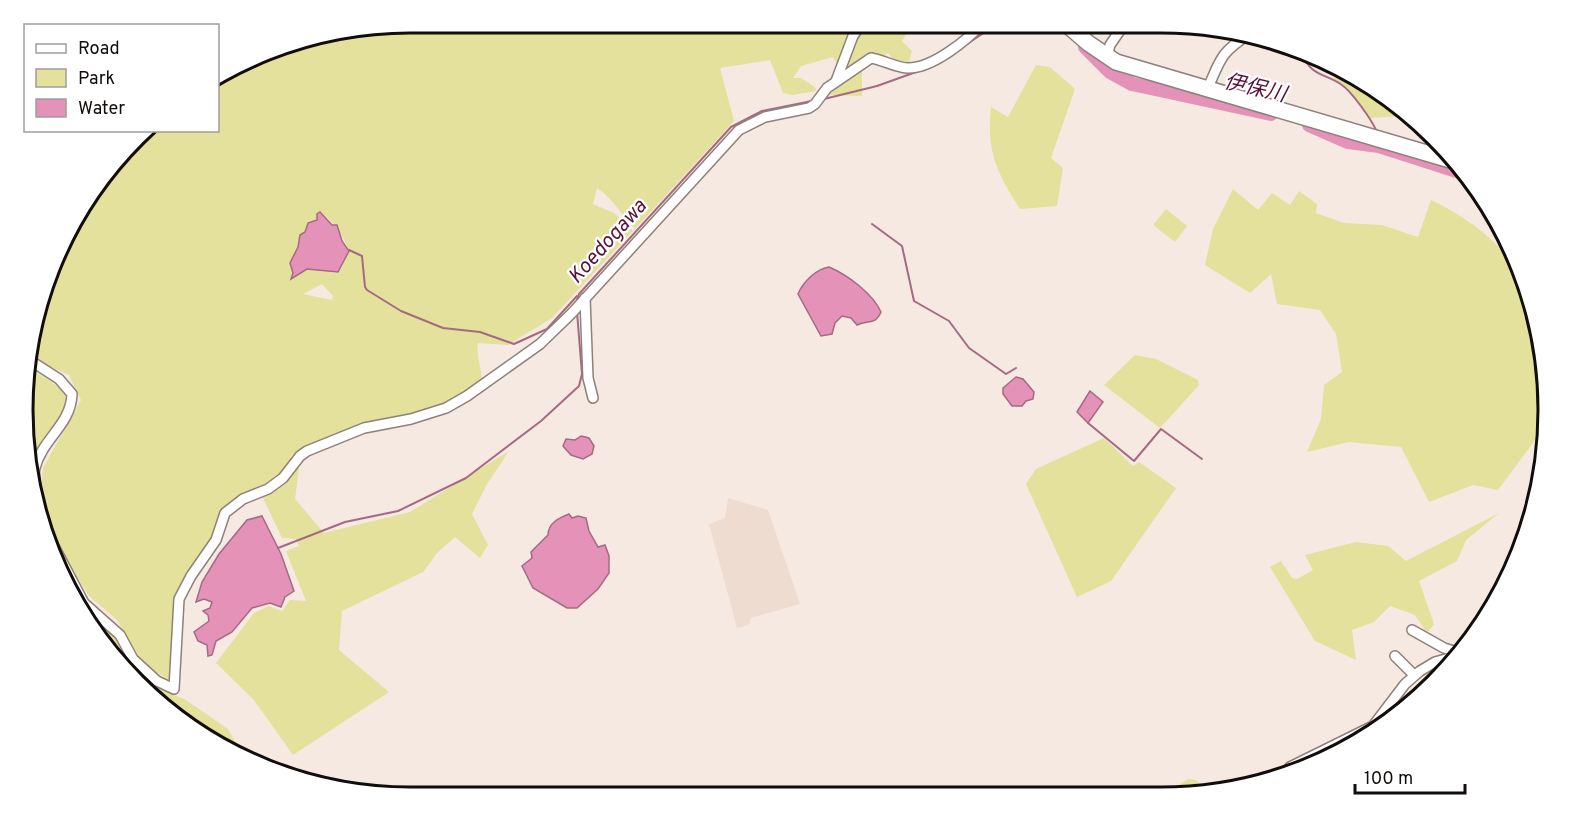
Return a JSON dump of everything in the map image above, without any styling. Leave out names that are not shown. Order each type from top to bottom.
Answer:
[{"type":"highway","points":[[1077,33],[1107,57],[1139,70],[1441,157]]},
{"type":"street","points":[[836,81],[855,33]]},
{"type":"street","points":[[91,609],[120,635],[134,659],[157,681],[174,689],[179,599],[191,576],[216,540],[225,513],[233,505],[268,489],[283,478],[300,456],[308,452],[364,428],[432,414],[456,403],[540,344],[572,314],[739,130],[765,117],[815,104],[836,81],[871,58],[910,68],[925,64],[963,42],[972,33]]},
{"type":"street","points":[[1107,57],[1110,45],[1118,33]]},
{"type":"street","points":[[1207,90],[1220,58],[1239,41]]},
{"type":"street","points":[[583,300],[588,378],[593,398]]},
{"type":"street","points":[[36,364],[59,379],[72,394],[71,411],[47,443],[37,465]]},
{"type":"street","points":[[1412,630],[1451,651]]},
{"type":"street","points":[[1395,656],[1414,675]]},
{"type":"street","points":[[1382,715],[1414,675],[1444,659]]},
{"type":"shaded area","points":[[728,498],[768,510],[800,604],[751,618],[749,625],[737,628],[709,524],[725,518]]},
{"type":"green space","points":[[907,33],[902,41],[912,51],[909,62],[894,60],[888,53],[862,67],[862,96],[830,95],[829,90],[845,79],[833,57],[801,66],[793,78],[801,78],[815,87],[816,91],[792,95],[783,93],[770,60],[720,68],[734,121],[635,229],[608,197],[597,188],[593,204],[614,213],[633,231],[552,318],[508,345],[478,343],[482,383],[446,405],[297,451],[290,457],[299,469],[295,499],[324,533],[410,512],[509,451],[487,484],[472,514],[488,545],[480,558],[455,537],[438,552],[423,572],[342,611],[339,650],[389,692],[293,755],[254,700],[216,663],[254,613],[269,606],[282,611],[290,600],[306,601],[286,551],[299,546],[296,539],[282,538],[261,494],[223,512],[209,544],[174,599],[171,681],[153,670],[138,655],[117,620],[89,596],[61,552],[46,508],[41,489],[43,468],[81,400],[69,375],[36,360],[40,336],[53,289],[84,221],[111,180],[155,132],[219,132],[219,85],[266,62],[336,40],[385,34]],"holes":[[[320,212],[330,220],[349,251],[341,269],[334,273],[316,268],[293,273],[290,263],[308,223],[316,221],[317,214]],[[322,284],[333,296],[332,300],[303,294]]]},
{"type":"green space","points":[[1036,65],[1050,67],[1075,89],[1051,158],[1063,168],[1057,206],[1020,209],[999,173],[995,161],[990,136],[991,107],[1008,117]]},
{"type":"green space","points":[[1335,76],[1350,84],[1397,116],[1370,118],[1343,84],[1333,80]]},
{"type":"green space","points":[[1233,189],[1258,210],[1272,193],[1290,205],[1299,191],[1317,204],[1316,213],[1344,223],[1382,225],[1418,237],[1431,200],[1461,216],[1498,246],[1502,251],[1518,289],[1531,336],[1538,410],[1537,438],[1498,490],[1473,485],[1429,502],[1401,447],[1349,442],[1307,452],[1321,419],[1324,385],[1342,372],[1336,334],[1320,310],[1277,304],[1271,274],[1250,293],[1205,265],[1213,229]]},
{"type":"green space","points":[[1166,209],[1187,226],[1175,242],[1153,225]]},
{"type":"green space","points":[[1135,355],[1156,359],[1198,380],[1199,385],[1160,428],[1104,385]]},
{"type":"green space","points":[[35,372],[60,389],[67,400],[68,408],[36,461],[33,410]]},
{"type":"green space","points":[[1104,438],[1133,466],[1139,462],[1176,488],[1111,581],[1077,597],[1026,484],[1036,469]]},
{"type":"green space","points":[[1499,513],[1466,540],[1457,561],[1419,581],[1434,624],[1427,633],[1415,615],[1390,606],[1374,622],[1352,630],[1356,660],[1315,641],[1270,567],[1281,561],[1292,578],[1297,579],[1313,570],[1305,555],[1356,542],[1388,546],[1406,561]]},
{"type":"green space","points":[[100,624],[117,638],[126,655],[160,689],[186,700],[228,729],[236,744],[180,709],[161,693],[127,659]]},
{"type":"green space","points":[[1188,779],[1196,780],[1200,785],[1186,786],[1177,786]]},
{"type":"water","points":[[320,212],[332,225],[337,225],[342,241],[349,251],[338,272],[307,269],[291,279],[293,273],[290,263],[298,247],[300,235],[305,232],[308,223],[317,220],[317,214]]},
{"type":"water","points":[[829,267],[852,280],[872,298],[881,312],[874,321],[857,325],[851,318],[842,316],[835,323],[832,334],[821,336],[798,294],[810,277],[819,270]]},
{"type":"water","points":[[1016,377],[1023,379],[1034,392],[1033,399],[1026,401],[1022,406],[1012,406],[1003,394],[1003,388]]},
{"type":"water","points":[[1090,391],[1103,402],[1088,423],[1077,412]]},
{"type":"water","points":[[581,436],[589,438],[594,446],[592,454],[583,459],[571,455],[563,446],[566,439],[575,440]]},
{"type":"water","points":[[569,514],[572,518],[578,516],[586,518],[589,531],[598,547],[605,545],[609,556],[609,573],[598,589],[577,608],[567,608],[533,588],[522,566],[532,558],[531,552],[548,535],[552,524]]},
{"type":"water","points":[[262,516],[281,554],[294,591],[285,597],[281,607],[270,603],[252,608],[232,632],[216,641],[212,655],[208,656],[207,645],[198,641],[194,632],[209,621],[208,615],[203,611],[210,608],[212,602],[204,599],[196,602],[202,582],[219,554],[247,520]]},
{"type":"waterway","name":"Koedogawa","points":[[948,57],[984,33]]},
{"type":"waterway","name":"伊保川","points":[[1085,47],[1110,72],[1132,84],[1271,114]]},
{"type":"waterway","points":[[1307,63],[1313,70],[1336,81],[1351,93],[1376,130]]},
{"type":"waterway","name":"Koedogawa","points":[[824,99],[877,86],[916,72]]},
{"type":"waterway","name":"Koedogawa","points":[[576,303],[579,294],[731,127],[762,111],[812,101]]},
{"type":"waterway","name":"伊保川","points":[[1309,125],[1348,142],[1379,146],[1451,169]]},
{"type":"waterway","points":[[872,224],[902,246],[914,301],[949,321],[969,348],[1006,374],[1016,368]]},
{"type":"waterway","points":[[349,250],[362,256],[367,290],[401,311],[443,328],[480,332],[514,344],[547,329],[577,296]]},
{"type":"waterway","name":"Koedogawa","points":[[278,548],[345,522],[398,511],[466,478],[541,421],[579,386],[582,374],[577,312]]},
{"type":"waterway","points":[[1088,423],[1134,461],[1161,429],[1202,459]]}]
